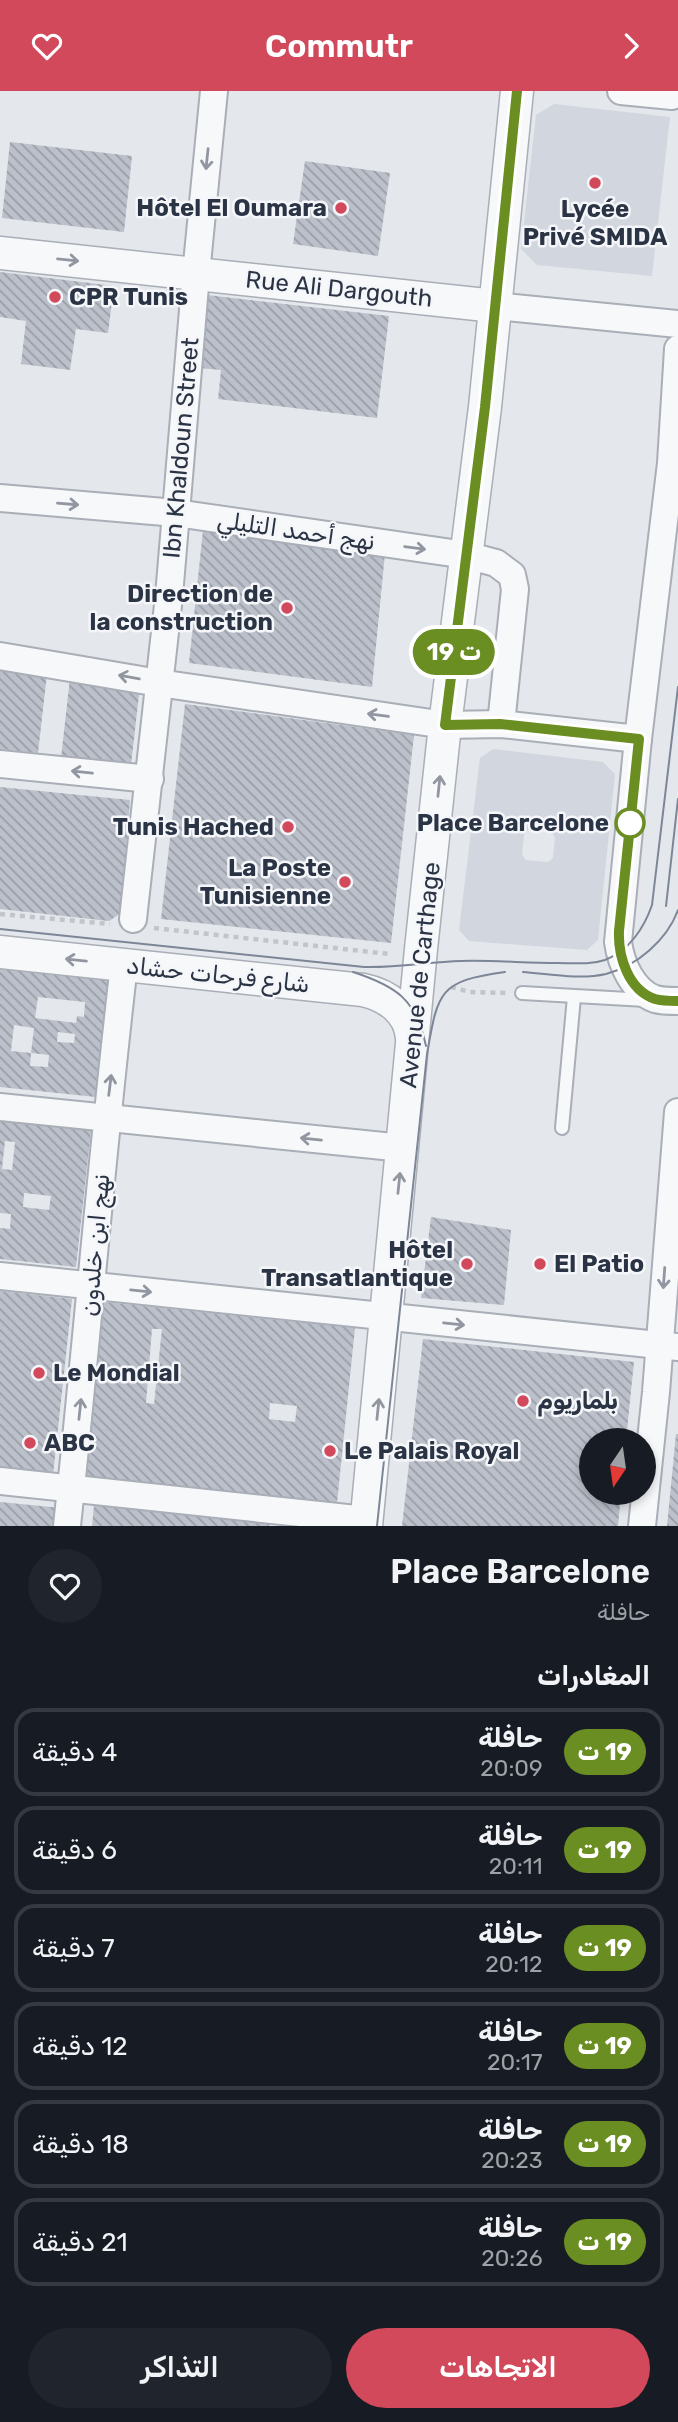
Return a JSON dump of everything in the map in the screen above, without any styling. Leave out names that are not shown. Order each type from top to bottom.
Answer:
[{"type":"street","name":"Ibn Khaldoun Street","points":[[159,683],[214,91]]},
{"type":"street","name":"Avenue de Carthage","points":[[366,1523],[445,725],[485,407],[517,91]]},
{"type":"street","points":[[621,91],[671,96]]},
{"type":"street","name":"Rue Ali Dargouth","points":[[0,253],[678,324]]},
{"type":"street","points":[[672,995],[627,971],[622,939],[639,739],[671,463],[678,349]]},
{"type":"street","name":"نهج أحمد التليلي","points":[[0,498],[176,513],[466,555],[496,563],[508,570],[515,580],[500,724]]},
{"type":"street","points":[[0,656],[159,683],[445,725],[500,724],[639,739]]},
{"type":"street","points":[[132,923],[159,683]]},
{"type":"street","points":[[0,764],[150,779]]},
{"type":"street","name":"شارع فرحات حشاد","points":[[0,952],[370,991],[401,1010],[409,1024],[412,1038]]},
{"type":"street","name":"نهج ابن خلدون","points":[[67,1526],[93,1286],[106,1118],[124,965]]},
{"type":"street","points":[[0,1107],[403,1148]]},
{"type":"street","points":[[642,1526],[669,1346],[678,1112]]},
{"type":"street","points":[[0,1276],[669,1346]]},
{"type":"street","points":[[0,1481],[366,1523]]},
{"type":"lane","points":[[522,993],[574,997],[672,995]]},
{"type":"lane","points":[[562,1128],[574,997]]},
{"type":"path","points":[[0,914],[132,923],[389,954]]},
{"type":"path","points":[[450,987],[470,992],[522,993]]},
{"type":"shaded area","name":"Lycée Privé SMIDA","points":[[554,104],[670,117],[652,276],[537,265],[521,249],[536,115]]},
{"type":"shaded area","points":[[493,749],[603,762],[615,774],[598,940],[587,950],[469,941],[459,930],[480,758]],"holes":[[[529,829],[550,831],[555,837],[553,858],[548,862],[526,860],[522,855],[524,835]]]},
{"type":"building","points":[[10,142],[132,156],[124,232],[2,218]]},
{"type":"building","name":"Hôtel El Oumara","points":[[305,161],[390,173],[378,256],[293,244]]},
{"type":"building","points":[[0,272],[114,286],[108,333],[76,329],[70,370],[21,364],[26,321],[0,317]]},
{"type":"building","points":[[207,295],[389,316],[377,418],[218,399],[221,370],[199,368]]},
{"type":"building","name":"Direction de la construction","points":[[203,530],[385,553],[372,687],[189,663]]},
{"type":"building","points":[[0,669],[47,674],[38,753],[0,749]]},
{"type":"building","points":[[70,678],[140,686],[131,765],[61,758]]},
{"type":"building","name":"Tunis Hached","points":[[185,704],[414,735],[391,943],[161,919]]},
{"type":"building","points":[[0,787],[130,800],[121,913],[109,921],[0,909]]},
{"type":"building","points":[[0,959],[109,970],[96,1097],[0,1087]],"holes":[[[38,997],[85,1002],[84,1017],[77,1016],[76,1023],[35,1018]],[[14,1025],[34,1028],[31,1053],[11,1051]],[[58,1032],[75,1034],[74,1043],[57,1042]],[[31,1053],[49,1055],[48,1067],[30,1066]]]},
{"type":"building","points":[[0,1112],[92,1122],[76,1267],[0,1259],[0,1228],[10,1229],[11,1214],[0,1213]],"holes":[[[5,1141],[15,1142],[12,1170],[2,1169]],[[24,1193],[51,1196],[49,1210],[23,1207]]]},
{"type":"building","name":"Hôtel Transatlantique","points":[[431,1217],[511,1230],[504,1305],[421,1298]]},
{"type":"building","points":[[0,1291],[72,1299],[53,1475],[0,1470]]},
{"type":"building","points":[[104,1302],[355,1328],[337,1503],[86,1477]],"holes":[[[152,1329],[162,1329],[154,1404],[146,1403]],[[270,1403],[297,1406],[295,1422],[269,1419]]]},
{"type":"building","name":"بلماريوم","points":[[423,1339],[634,1362],[627,1428],[579,1428],[579,1505],[620,1505],[618,1526],[402,1526]]},
{"type":"building","points":[[676,1434],[678,1526],[667,1526]]},
{"type":"building","points":[[0,1502],[61,1508],[59,1526],[0,1526]]},
{"type":"building","points":[[94,1505],[270,1524],[92,1526]]},
{"type":"tram line","points":[[0,929],[364,967],[461,961],[593,963],[605,960],[621,951],[634,938],[652,905],[678,687]]},
{"type":"tram line","points":[[666,906],[678,799]]},
{"type":"tram line","points":[[523,972],[586,977],[618,970],[650,950],[666,932],[678,910]]},
{"type":"tram line","points":[[353,972],[381,983],[402,997],[416,1017],[426,1046]]},
{"type":"tram line","points":[[377,1526],[427,1054],[435,1016],[445,993],[454,985],[505,972]]},
{"type":"bus line","points":[[517,91],[485,407],[445,725],[500,724],[639,739],[619,949],[629,976],[642,991],[656,999],[678,1001]]},
{"type":"place","name":"Lycée Privé SMIDA","points":[[595,183]]},
{"type":"place","name":"Hôtel El Oumara","points":[[341,208]]},
{"type":"place","name":"CPR Tunis","points":[[55,297]]},
{"type":"place","name":"Direction de la construction","points":[[287,608]]},
{"type":"place","name":"Place Barcelone","points":[[630,823]]},
{"type":"place","name":"Tunis Hached","points":[[288,827]]},
{"type":"place","name":"La Poste Tunisienne","points":[[345,882]]},
{"type":"place","name":"Hôtel Transatlantique","points":[[467,1264]]},
{"type":"place","name":"El Patio","points":[[540,1264]]},
{"type":"place","name":"Le Mondial","points":[[39,1373]]},
{"type":"place","name":"بلماريوم","points":[[523,1401]]},
{"type":"place","name":"ABC","points":[[30,1443]]},
{"type":"place","name":"Le Palais Royal","points":[[330,1451]]}]
